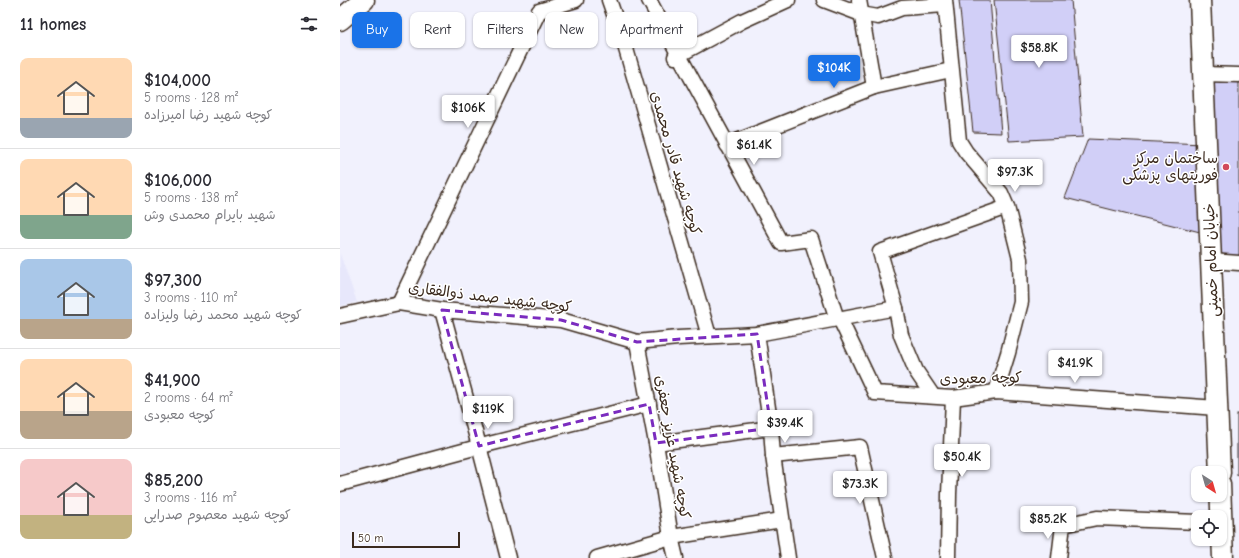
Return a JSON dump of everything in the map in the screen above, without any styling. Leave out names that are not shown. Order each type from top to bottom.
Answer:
[{"type":"main road","points":[[340,20],[364,0]]},
{"type":"main road","name":"خیابان امام خمینی","points":[[1200,0],[1220,466]]},
{"type":"main road","points":[[1222,546],[1223,558]]},
{"type":"street","points":[[400,303],[539,11],[576,0]]},
{"type":"street","name":"کوچه شهید قادر محمدی","points":[[609,0],[626,49],[708,336]]},
{"type":"street","points":[[649,0],[677,56],[781,243],[811,239],[839,319]]},
{"type":"street","points":[[677,56],[742,21],[788,0]]},
{"type":"street","points":[[824,0],[860,7],[878,17],[902,8],[945,3],[959,141],[966,152],[1001,193],[1007,207],[1020,259],[1021,302],[996,392]]},
{"type":"street","points":[[860,7],[874,87]]},
{"type":"street","points":[[727,145],[874,87],[951,70]]},
{"type":"street","points":[[1203,74],[1239,75]]},
{"type":"street","points":[[933,396],[916,371],[901,334],[896,308],[880,252],[1007,207]]},
{"type":"street","points":[[1211,260],[1239,263]]},
{"type":"street","name":"کوچه شهید صمد ذوالفقاری","points":[[340,316],[400,303],[442,310],[561,320],[637,342],[708,336],[757,334],[896,308]]},
{"type":"street","points":[[442,310],[480,446],[508,558]]},
{"type":"street","name":"کوچه معبودی","points":[[839,319],[875,393],[953,398],[996,392],[1217,408]]},
{"type":"street","points":[[757,334],[788,558]]},
{"type":"street","name":"کوچه شهید عزیز جعفری","points":[[637,342],[676,558]]},
{"type":"street","points":[[948,558],[953,398]]},
{"type":"street","points":[[340,484],[480,446],[649,404]]},
{"type":"street","points":[[656,443],[771,428]]},
{"type":"street","points":[[773,456],[860,447],[885,558]]},
{"type":"street","points":[[1058,558],[1063,525],[1097,518],[1191,522]]},
{"type":"street","points":[[597,558],[671,537],[782,520]]},
{"type":"highlighted area","points":[[442,310],[561,320],[637,342],[757,334],[771,428],[656,443],[649,404],[479,446]]},
{"type":"shaded area","points":[[340,254],[357,302],[340,306]]},
{"type":"building","points":[[959,0],[990,0],[1001,133],[973,132]]},
{"type":"building","points":[[994,0],[1071,0],[1083,137],[1009,141]]},
{"type":"building","name":"ساختمان مرکز فوریتهای پزشکی","points":[[1206,77],[1239,79],[1239,257],[1219,255]]},
{"type":"building","points":[[1088,139],[1203,144],[1204,233],[1065,198]]},
{"type":"building","points":[[1237,414],[1239,414],[1239,475],[1237,475]]},
{"type":"place","name":"ساختمان مرکز فوریتهای پزشکی","points":[[1226,167]]}]
